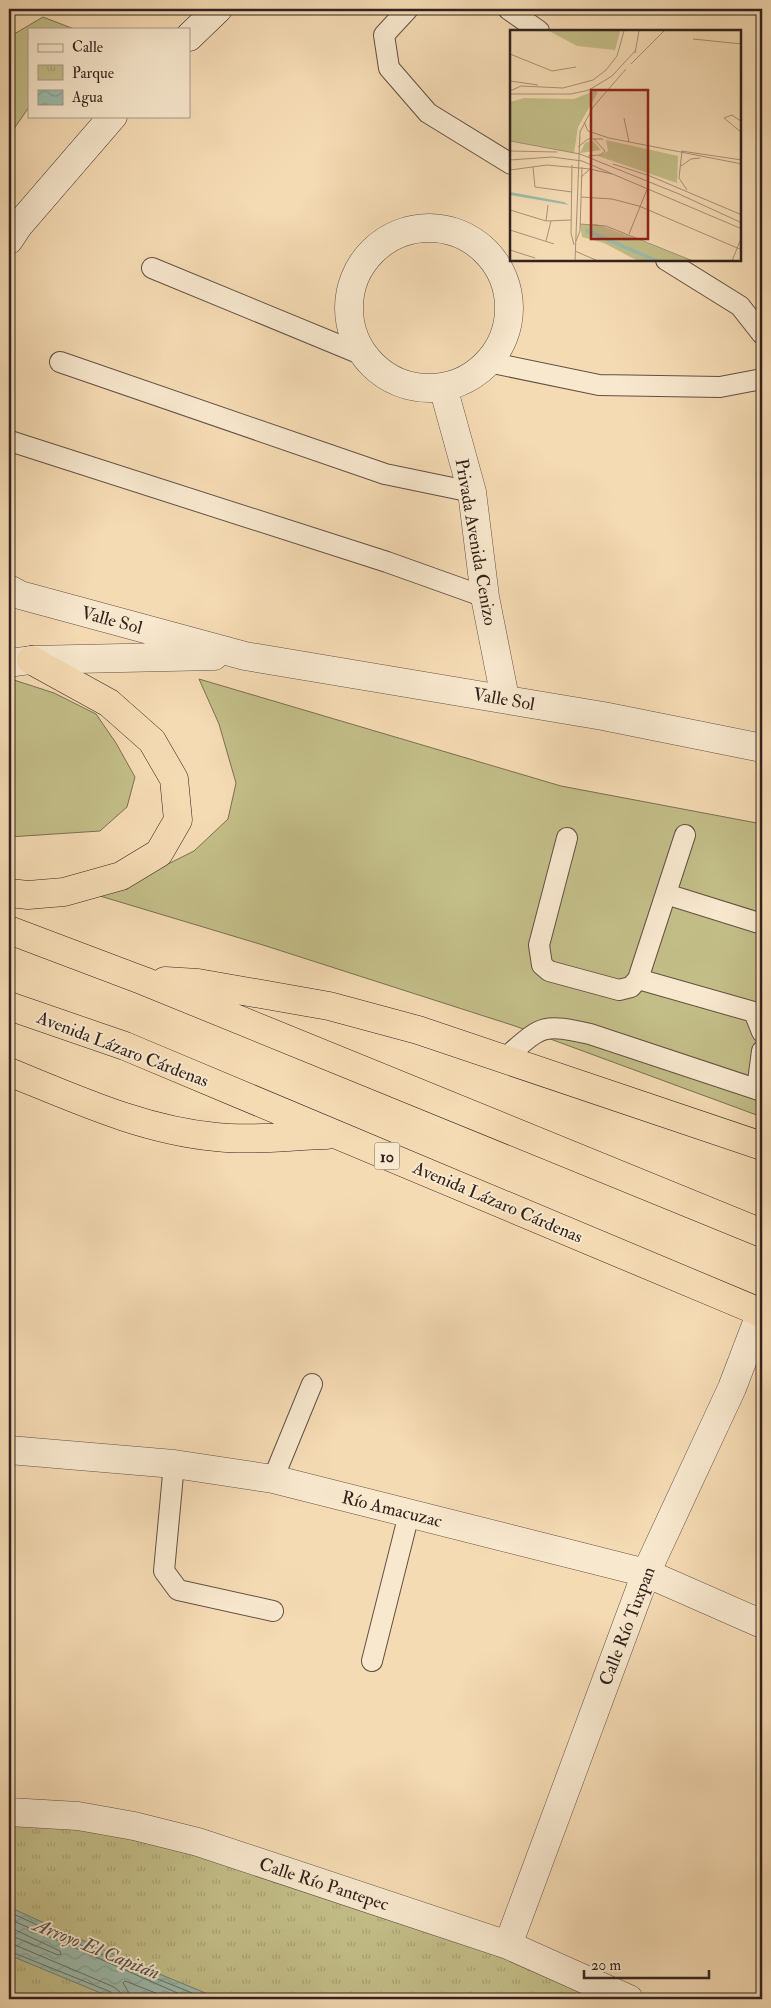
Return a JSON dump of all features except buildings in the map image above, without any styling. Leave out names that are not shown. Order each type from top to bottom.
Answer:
[{"type":"highway","points":[[9,893],[28,895],[64,892],[120,876],[159,853],[178,820],[174,779],[152,741],[109,703],[20,661]]},
{"type":"highway","points":[[9,930],[144,981],[762,1233]]},
{"type":"highway","points":[[144,981],[198,983],[329,1006],[418,1030],[505,1058],[762,1146]]},
{"type":"highway","name":"Avenida Lázaro Cárdenas","points":[[9,1006],[125,1046],[761,1312]]},
{"type":"highway","points":[[9,1072],[129,1120],[168,1129],[214,1137],[245,1139],[334,1134]]},
{"type":"street","points":[[190,36],[218,9]]},
{"type":"street","points":[[9,240],[19,225],[111,118]]},
{"type":"street","points":[[433,228],[458,232],[481,246],[498,266],[505,282],[508,290],[510,315],[503,340],[488,362],[468,378],[443,387],[421,388],[399,383],[379,372],[363,355],[352,333],[348,307],[352,281],[364,259],[383,241],[407,230],[433,228]]},
{"type":"street","name":"Privada Avenida Cenizo","points":[[443,387],[472,492],[485,598],[505,698]]},
{"type":"street","name":"Valle Sol","points":[[9,589],[20,595],[245,656],[505,698],[762,748]]},
{"type":"street","name":"Valle Sol","points":[[20,661],[245,656]]},
{"type":"street","name":"Calle Río Tuxpan","points":[[508,1946],[646,1573],[732,1388],[761,1312]]},
{"type":"street","name":"Río Amacuzac","points":[[9,1450],[174,1464],[273,1479],[646,1573],[762,1624]]},
{"type":"street","name":"Calle Río Pantepec","points":[[9,1812],[78,1816],[134,1826],[198,1842],[508,1946],[629,1999]]},
{"type":"lane","points":[[408,9],[384,35],[390,68],[428,113],[510,163]]},
{"type":"lane","points":[[508,9],[538,30]]},
{"type":"lane","points":[[668,261],[740,306],[762,334]]},
{"type":"lane","points":[[152,268],[363,355]]},
{"type":"lane","points":[[60,362],[385,474],[472,492]]},
{"type":"lane","points":[[488,362],[599,385],[720,387],[762,379]]},
{"type":"lane","points":[[10,441],[387,562],[485,598]]},
{"type":"lane","points":[[567,838],[539,945],[542,965],[549,971],[619,990],[631,987],[638,979],[685,835]]},
{"type":"lane","points":[[666,894],[762,924]]},
{"type":"lane","points":[[638,979],[754,1012],[762,1032]]},
{"type":"lane","points":[[505,1058],[541,1030],[561,1028],[590,1034],[759,1090],[762,1051]]},
{"type":"lane","points":[[273,1479],[312,1384]]},
{"type":"lane","points":[[174,1464],[164,1571],[178,1590],[273,1611]]},
{"type":"lane","points":[[372,1660],[410,1514]]},
{"type":"green space","points":[[43,17],[71,28],[28,28],[28,108],[9,136],[9,37]]},
{"type":"green space","points":[[199,679],[561,786],[762,824],[762,1117],[515,1026],[263,945],[90,893],[154,871],[194,851],[228,819],[236,783],[219,724]]},
{"type":"green space","points":[[9,680],[54,693],[96,714],[116,743],[135,777],[127,807],[100,831],[9,837]]},
{"type":"green space","points":[[9,1813],[78,1816],[639,1999],[9,1999]]},
{"type":"water","name":"Arroyo El Capitán","points":[[9,1907],[140,1966],[220,1999],[115,1999],[9,1955]]}]
